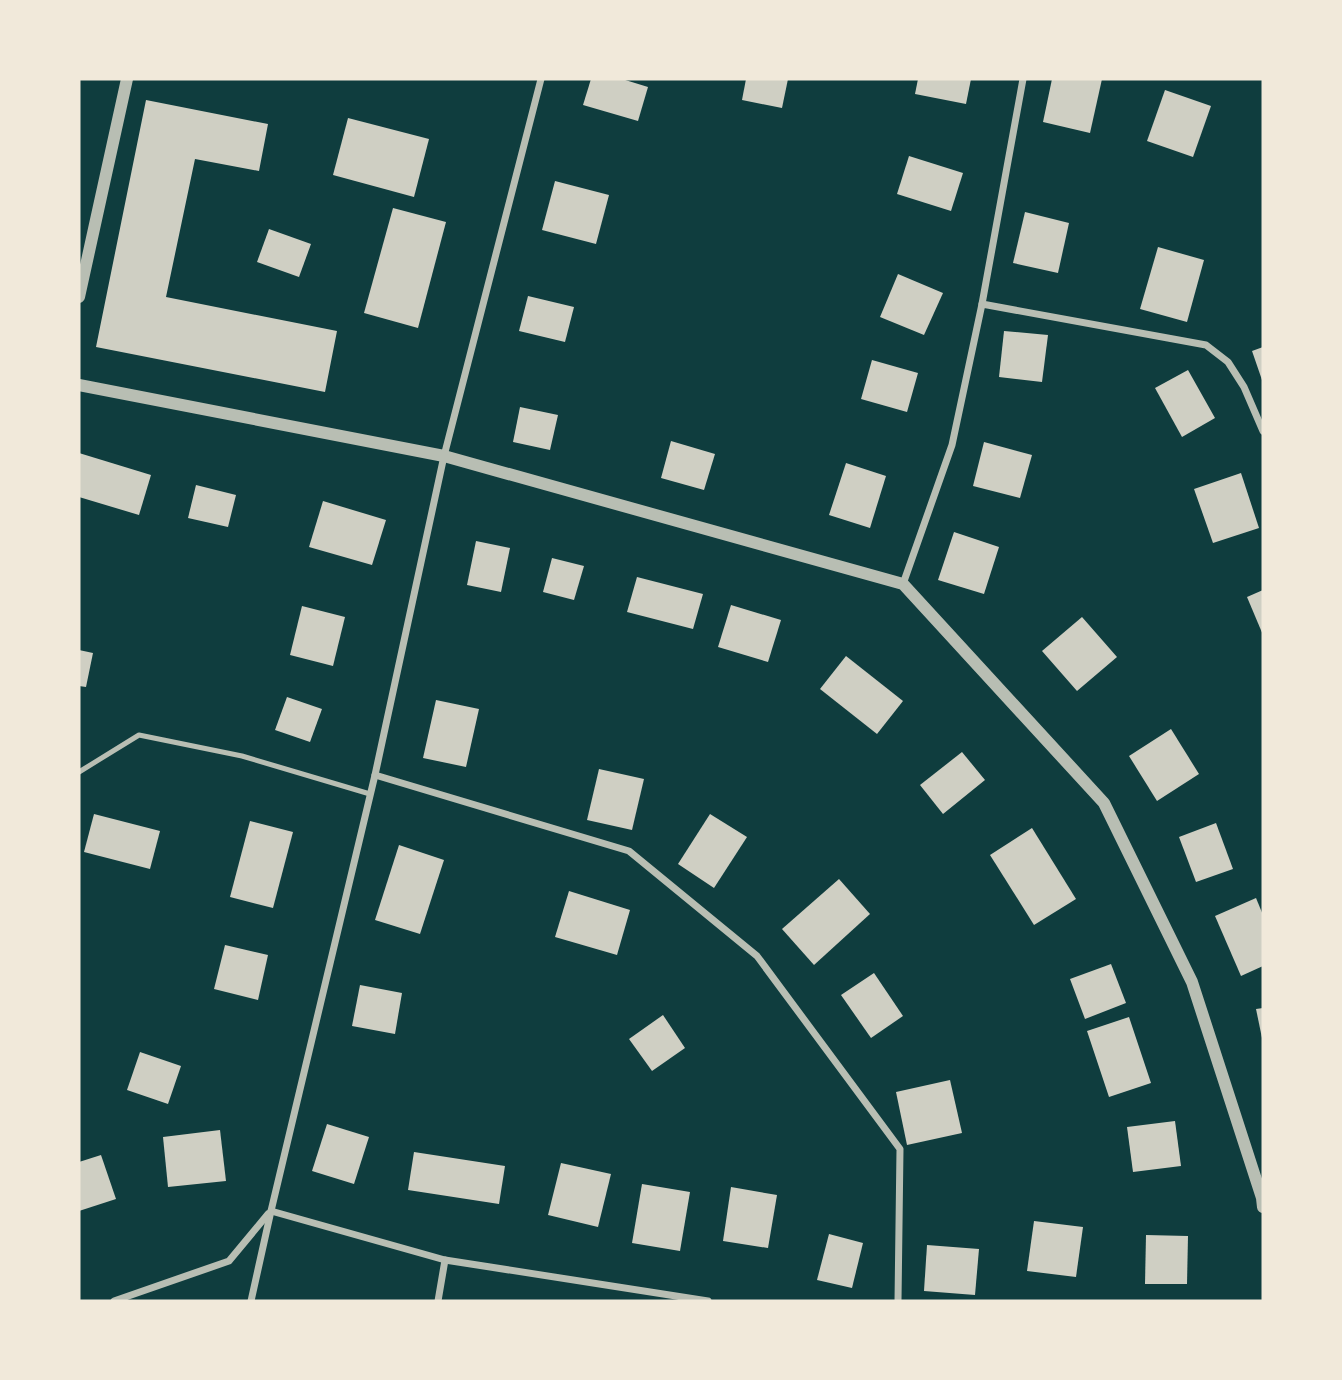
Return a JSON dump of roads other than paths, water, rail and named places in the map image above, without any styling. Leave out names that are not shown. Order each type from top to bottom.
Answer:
[{"type":"street","points":[[79,297],[127,79]]},
{"type":"street","points":[[251,1301],[375,775],[444,456],[541,79]]},
{"type":"street","points":[[903,584],[951,445],[982,304],[1023,79]]},
{"type":"street","points":[[982,304],[1206,345],[1228,362],[1244,387],[1263,431]]},
{"type":"street","points":[[79,385],[444,456],[903,584],[1104,803],[1192,982],[1263,1207]]},
{"type":"street","points":[[375,775],[629,851],[757,956],[900,1149],[898,1301]]},
{"type":"street","points":[[271,1211],[445,1260],[708,1301]]},
{"type":"street","points":[[114,1301],[229,1261],[271,1211]]},
{"type":"street","points":[[438,1301],[445,1260]]},
{"type":"lane","points":[[79,772],[139,735],[242,756],[370,794]]}]
